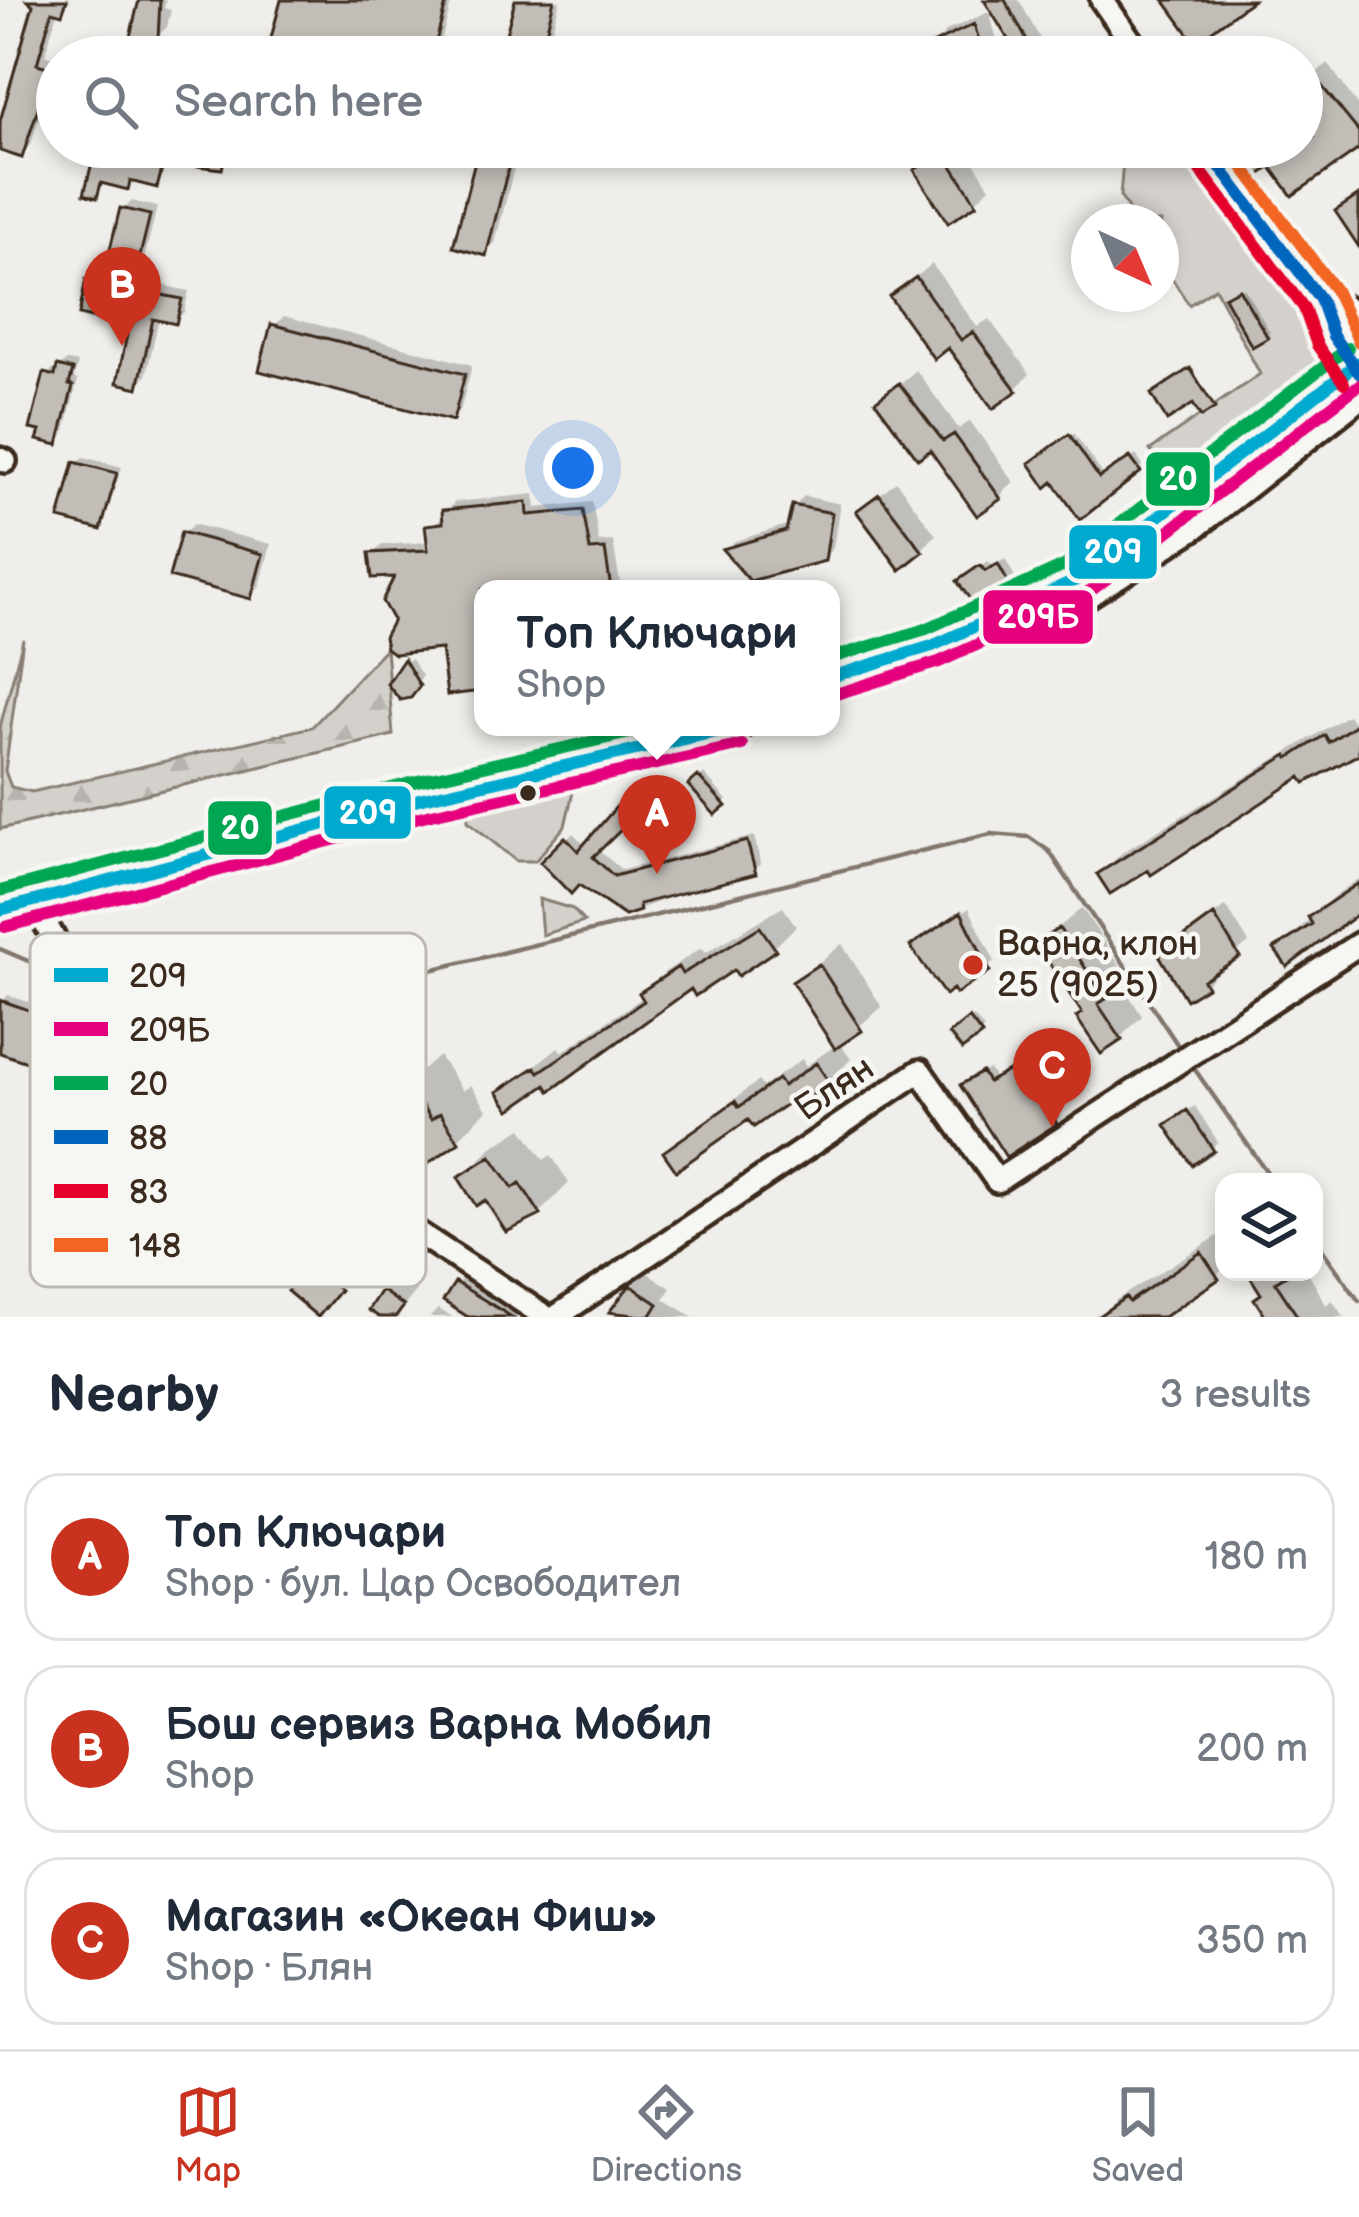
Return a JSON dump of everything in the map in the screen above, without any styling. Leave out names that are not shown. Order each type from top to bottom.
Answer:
[{"type":"main road","points":[[1320,299],[1359,318]]},
{"type":"main road","points":[[840,674],[932,646],[1075,581],[1358,362]]},
{"type":"main road","points":[[840,693],[955,654],[1066,605],[1147,558],[1359,395]]},
{"type":"main road","points":[[1281,458],[1329,429],[1359,421]]},
{"type":"main road","points":[[620,750],[656,736]]},
{"type":"main road","points":[[0,910],[620,750],[692,736]]},
{"type":"street","points":[[1102,0],[1127,36]]},
{"type":"street","points":[[1221,168],[1320,299],[1358,362]]},
{"type":"street","points":[[34,902],[51,933]]},
{"type":"street","name":"Блян","points":[[551,1317],[920,1071],[997,1181],[1359,944]]},
{"type":"street","points":[[426,1236],[551,1317]]},
{"type":"green space","points":[[1122,168],[1203,168],[1323,345],[1312,384],[1179,489],[1150,450],[1260,374],[1215,288],[1189,305],[1179,289],[1179,204],[1125,204],[1120,196]]},
{"type":"green space","points":[[23,639],[5,771],[11,787],[32,792],[312,727],[386,648],[393,735],[0,829],[0,727]]},
{"type":"green space","points":[[569,785],[573,792],[565,826],[535,861],[516,861],[468,821],[468,809]]},
{"type":"green space","points":[[539,899],[573,909],[584,922],[542,935]]},
{"type":"building","points":[[27,0],[67,0],[62,14],[52,11],[45,36],[36,36],[36,115],[22,158],[0,151],[0,121],[33,5]]},
{"type":"building","points":[[139,0],[160,0],[158,36],[130,36]]},
{"type":"building","points":[[281,0],[447,0],[438,36],[272,36]]},
{"type":"building","points":[[515,0],[554,0],[545,36],[506,36]]},
{"type":"building","points":[[984,0],[1005,0],[1025,36],[1006,36]]},
{"type":"building","points":[[1164,0],[1253,0],[1204,36],[1190,36]]},
{"type":"building","points":[[974,24],[978,36],[949,36]]},
{"type":"building","points":[[1323,88],[1359,132],[1359,149],[1292,196],[1272,168],[1323,168]]},
{"type":"building","points":[[91,168],[162,168],[157,188],[130,181],[128,190],[101,183],[97,198],[84,194]]},
{"type":"building","points":[[473,168],[508,168],[486,256],[453,247]]},
{"type":"building","points":[[953,168],[977,204],[948,223],[914,170]]},
{"type":"building","points":[[1241,168],[1270,168],[1251,181]]},
{"type":"building","points":[[1359,195],[1359,247],[1335,211]]},
{"type":"building","points":[[120,208],[150,215],[132,289],[182,299],[176,324],[153,319],[138,388],[117,383],[130,320],[97,313],[95,319],[79,315],[86,279],[102,282]]},
{"type":"building","points":[[916,277],[961,340],[973,332],[1017,391],[993,409],[948,348],[934,359],[889,296]]},
{"type":"building","points":[[1239,289],[1268,338],[1252,347],[1224,297]]},
{"type":"building","points":[[271,324],[465,374],[453,421],[259,371]]},
{"type":"building","points":[[57,366],[73,370],[58,445],[37,440],[40,431],[30,429],[44,373],[55,376]]},
{"type":"building","points":[[1190,368],[1215,408],[1201,417],[1193,404],[1167,421],[1151,394]]},
{"type":"building","points":[[899,383],[943,441],[954,434],[1001,499],[977,516],[930,450],[918,459],[875,401]]},
{"type":"building","points":[[1069,434],[1099,478],[1130,457],[1141,472],[1080,520],[1053,482],[1046,488],[1029,463]]},
{"type":"building","points":[[74,462],[117,473],[101,530],[59,519]]},
{"type":"building","points":[[879,494],[923,552],[900,570],[856,511]]},
{"type":"building","points":[[527,502],[528,515],[583,510],[590,550],[605,549],[610,580],[474,580],[474,692],[447,695],[441,649],[394,654],[386,648],[384,637],[393,620],[382,601],[394,577],[372,578],[369,553],[428,550],[425,525],[443,523],[442,510]]},
{"type":"building","points":[[792,505],[832,513],[825,561],[749,580],[722,549],[786,531]]},
{"type":"building","points":[[181,532],[263,554],[251,599],[169,577]]},
{"type":"building","points":[[998,564],[1010,586],[972,602],[957,581],[980,565],[985,571]]},
{"type":"building","points":[[404,659],[420,686],[411,698],[400,700],[387,684]]},
{"type":"building","points":[[1359,722],[1359,754],[1305,783],[1301,777],[1151,875],[1148,870],[1110,894],[1097,874],[1287,755],[1325,735],[1329,742]]},
{"type":"building","points":[[698,776],[726,806],[715,815],[688,785]]},
{"type":"building","points":[[624,798],[643,818],[649,811],[660,821],[643,841],[625,826],[593,857],[614,876],[747,841],[756,874],[639,904],[640,911],[625,916],[579,885],[571,894],[540,862],[565,837],[578,851]]},
{"type":"building","points":[[1359,883],[1359,913],[1287,967],[1274,949],[1312,924],[1308,917]]},
{"type":"building","points":[[961,912],[990,971],[956,994],[953,989],[945,995],[910,946]]},
{"type":"building","points":[[1214,915],[1240,957],[1203,980],[1207,987],[1186,1000],[1159,955]]},
{"type":"building","points":[[760,927],[776,950],[738,976],[734,970],[695,996],[691,989],[550,1091],[546,1085],[510,1110],[497,1092],[535,1067],[539,1072],[644,1001],[639,993],[678,967],[682,974]]},
{"type":"building","points":[[1059,928],[1106,999],[1098,1004],[1122,1040],[1101,1054],[1076,1017],[1082,1013],[1036,943]]},
{"type":"building","points":[[819,964],[862,1031],[835,1049],[792,982]]},
{"type":"building","points":[[0,1000],[30,1010],[30,1063],[0,1053]]},
{"type":"building","points":[[969,1018],[982,1035],[962,1050],[949,1034]]},
{"type":"building","points":[[816,1063],[830,1083],[796,1108],[791,1101],[754,1127],[748,1120],[676,1171],[663,1152],[735,1101],[739,1107],[778,1079],[783,1086]]},
{"type":"building","points":[[1029,1068],[1057,1124],[1006,1157],[960,1085],[982,1072],[988,1082],[1010,1070],[1014,1077]]},
{"type":"building","points":[[1187,1110],[1214,1151],[1192,1165],[1165,1125]]},
{"type":"building","points":[[426,1111],[431,1119],[440,1113],[459,1142],[429,1163]]},
{"type":"building","points":[[491,1156],[513,1188],[520,1183],[541,1215],[506,1232],[485,1200],[476,1206],[458,1177]]},
{"type":"building","points":[[1201,1252],[1215,1273],[1216,1281],[1164,1317],[1097,1317],[1126,1297],[1129,1302]]},
{"type":"building","points":[[1253,1281],[1277,1281],[1298,1317],[1266,1317],[1254,1299],[1261,1294]]},
{"type":"building","points":[[455,1282],[512,1317],[468,1317],[443,1301]]},
{"type":"building","points":[[630,1285],[658,1304],[650,1317],[609,1312]]},
{"type":"building","points":[[290,1287],[340,1290],[318,1317],[287,1291]]},
{"type":"building","points":[[381,1290],[404,1306],[396,1317],[379,1317],[368,1310]]},
{"type":"waterway","points":[[426,971],[991,834],[1029,837],[1049,851],[1181,1050]]},
{"type":"waterway","points":[[0,949],[30,962]]},
{"type":"waterway","points":[[1191,1064],[1268,1173]]},
{"type":"waterway","points":[[1323,1251],[1359,1301]]},
{"type":"transit line","name":"83","points":[[1199,168],[1304,308],[1317,345],[1344,383]]},
{"type":"transit line","name":"88","points":[[1221,168],[1320,299],[1333,336],[1359,373]]},
{"type":"transit line","name":"148","points":[[1244,168],[1335,290],[1359,342]]},
{"type":"transit line","name":"20","points":[[840,655],[926,629],[1066,565],[1348,348]]},
{"type":"transit line","name":"209","points":[[840,674],[932,646],[1075,581],[1359,362]]},
{"type":"transit line","name":"209Б","points":[[840,693],[939,662],[1084,596],[1359,385]]},
{"type":"transit line","name":"20","points":[[0,891],[418,781],[616,736]]},
{"type":"transit line","name":"209","points":[[0,910],[423,798],[698,736]]},
{"type":"transit line","name":"209Б","points":[[5,927],[427,815],[742,745]]},
{"type":"place","name":"Бош сервиз Варна Мобил","points":[[122,346]]},
{"type":"place","name":"Топ Ключари","points":[[657,874]]},
{"type":"place","name":"Варна, клон 25 (9025)","points":[[973,965]]},
{"type":"place","name":"Магазин «Океан Фиш»","points":[[1052,1127]]}]
